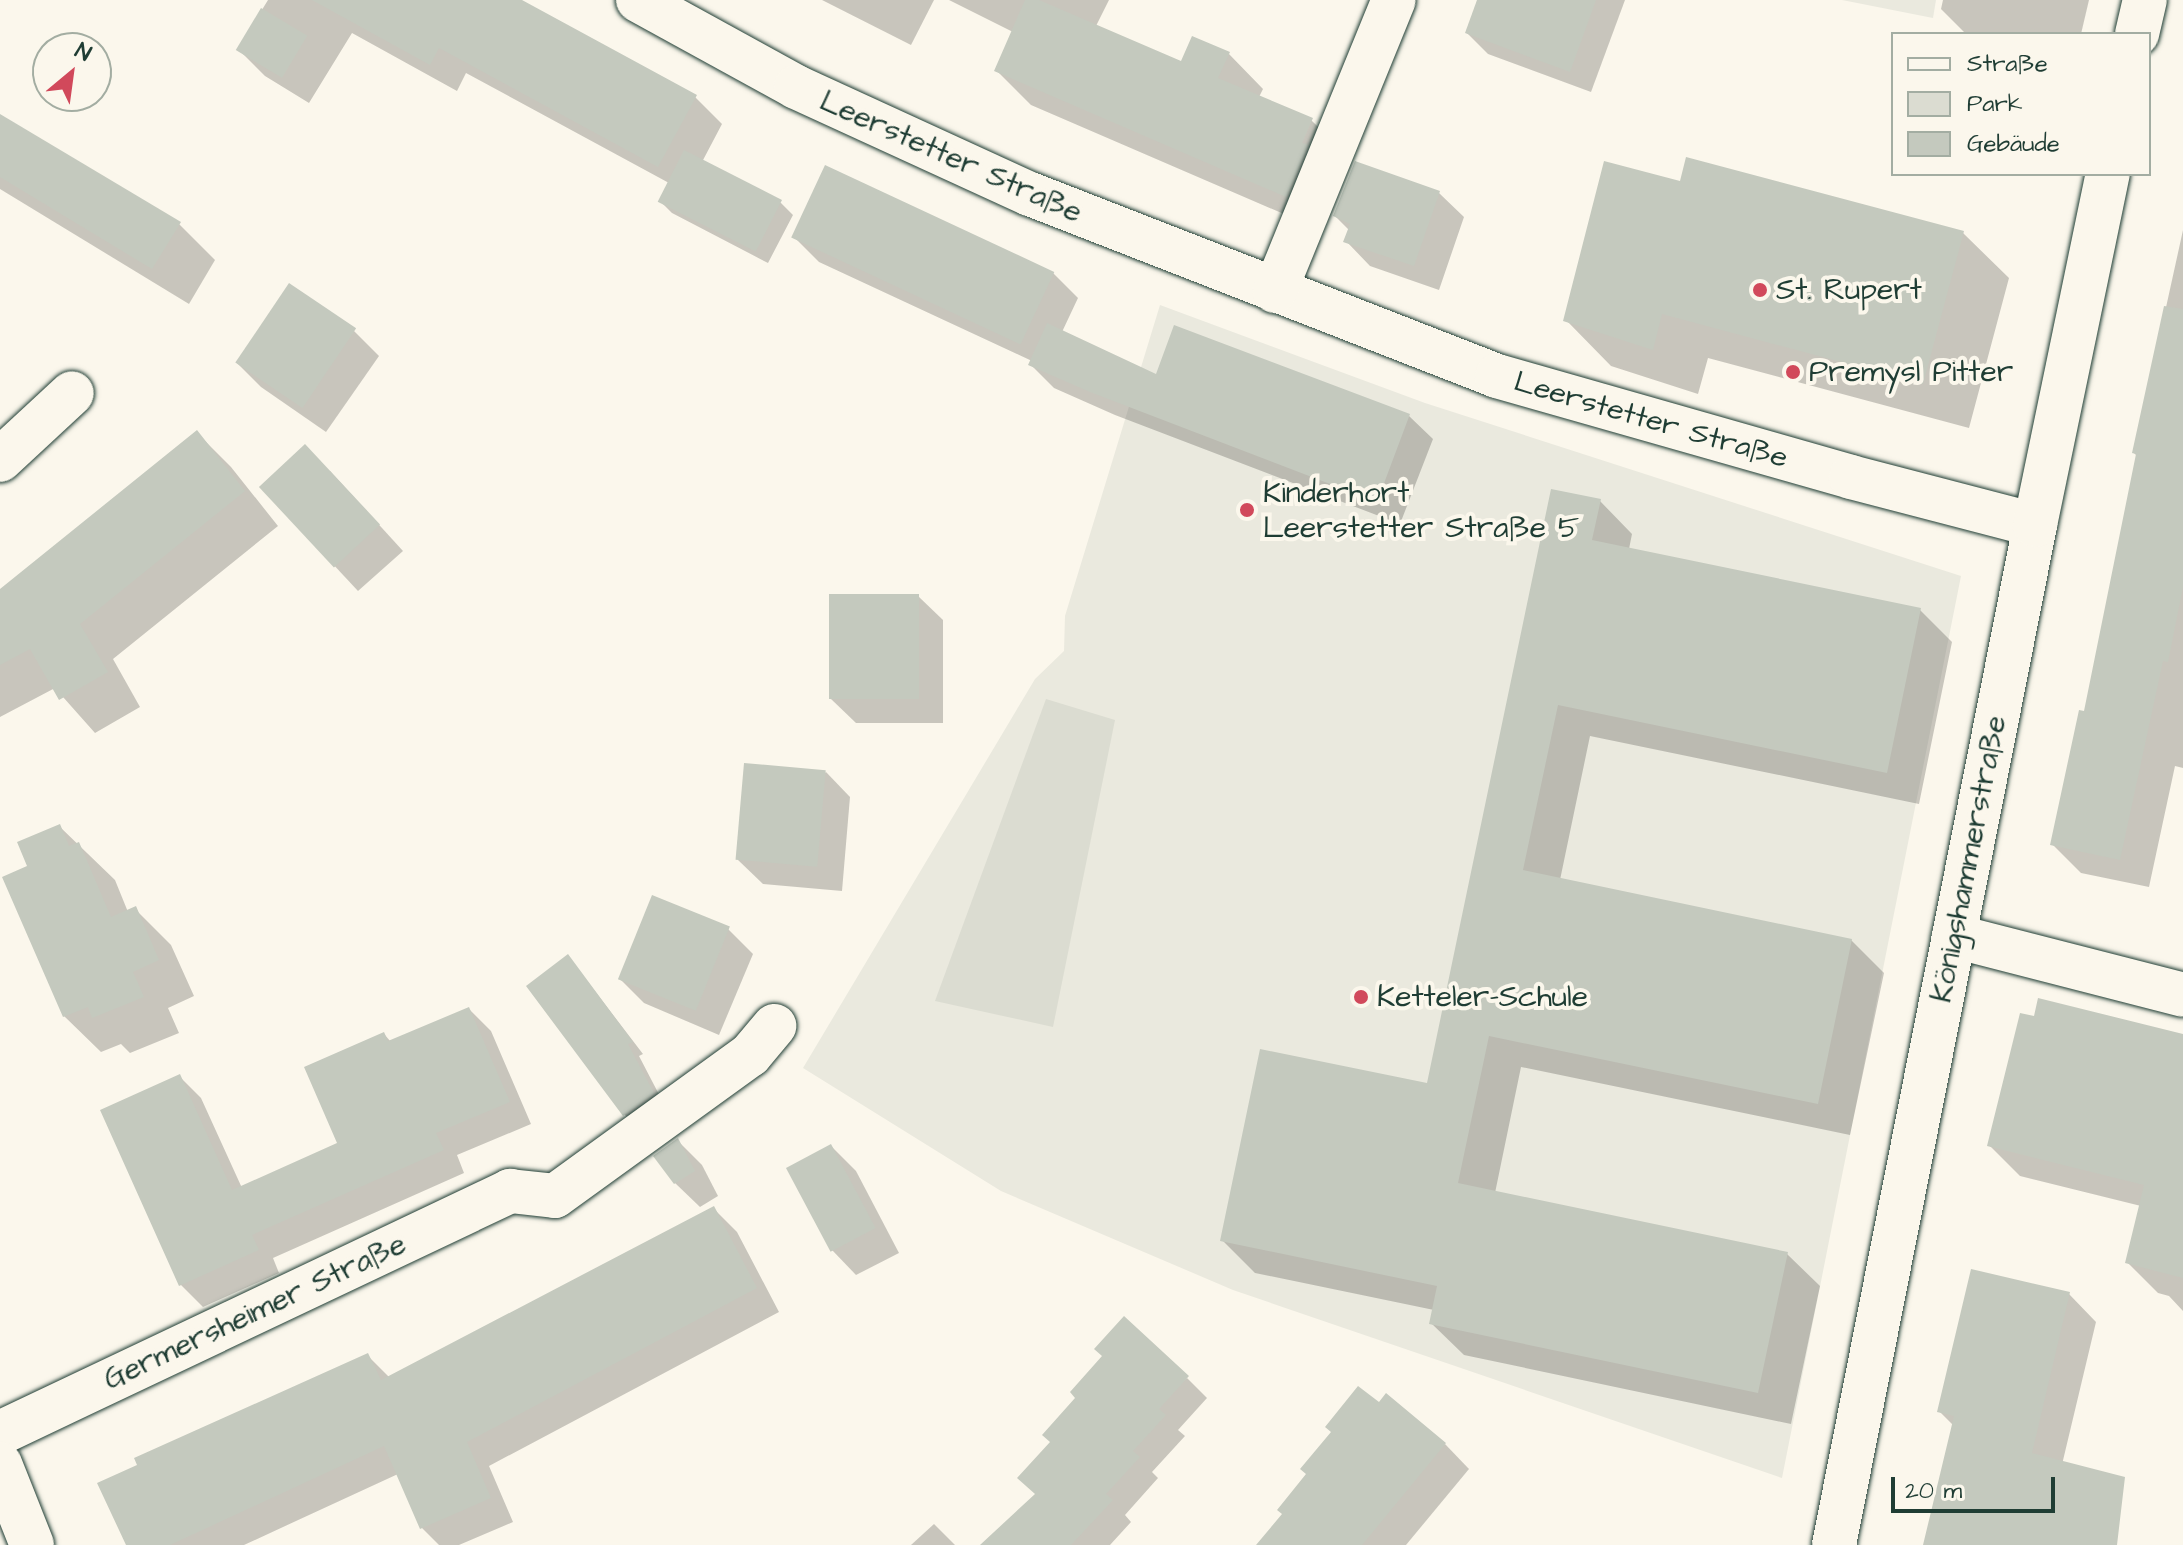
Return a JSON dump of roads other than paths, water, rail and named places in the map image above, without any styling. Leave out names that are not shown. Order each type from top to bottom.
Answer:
[{"type":"street","name":"Leerstetter Straße","points":[[638,0],[796,87],[1030,194],[1497,376],[1851,477],[2035,525]]},
{"type":"street","points":[[1275,291],[1394,0]]},
{"type":"street","points":[[2137,32],[2145,0]]},
{"type":"street","name":"Königshammerstraße","points":[[1834,1545],[2035,525],[2108,176]]},
{"type":"street","points":[[0,460],[72,393]]},
{"type":"street","points":[[1954,936],[2183,995]]},
{"type":"street","name":"Germersheimer Straße","points":[[0,1433],[510,1191],[555,1196],[750,1055],[774,1026]]},
{"type":"street","points":[[0,1464],[32,1545]]},
{"type":"place","name":"St. Rupert","points":[[1760,290]]},
{"type":"place","name":"Premysl Pitter","points":[[1793,372]]},
{"type":"place","name":"Kinderhort Leerstetter Straße 5","points":[[1247,510]]},
{"type":"place","name":"Ketteler-Schule","points":[[1361,997]]}]
